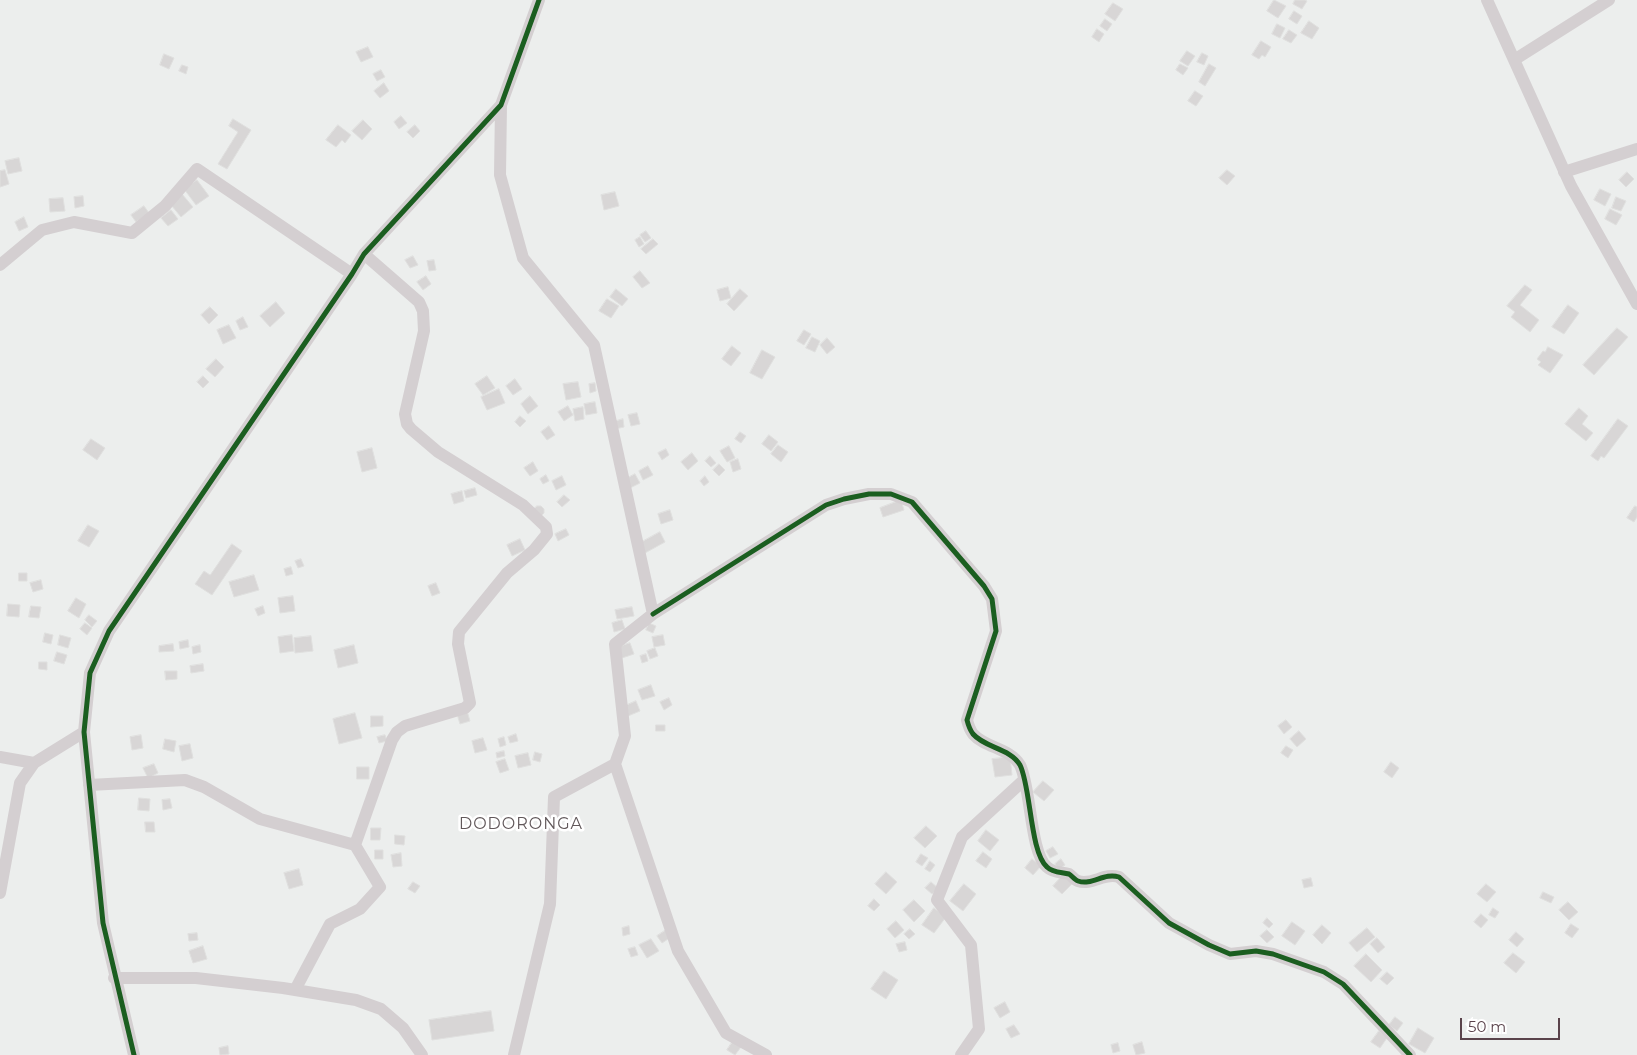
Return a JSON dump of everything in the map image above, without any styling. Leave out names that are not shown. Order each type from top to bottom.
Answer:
[{"type":"street","points":[[539,0],[501,105],[500,175],[523,258],[594,345],[653,614]]},
{"type":"street","points":[[1487,0],[1564,172],[1637,304]]},
{"type":"street","points":[[1514,60],[1609,0]]},
{"type":"street","points":[[134,1055],[114,978],[103,923],[84,732],[90,673],[109,630],[364,254],[501,105]]},
{"type":"street","points":[[1564,172],[1637,149]]},
{"type":"street","points":[[0,265],[42,230],[74,222],[132,234],[165,206],[197,169],[352,274]]},
{"type":"street","points":[[355,845],[392,740],[397,732],[405,726],[465,708],[470,703],[458,644],[459,632],[507,573],[534,550],[547,534],[546,527],[523,505],[438,452],[407,424],[405,414],[424,331],[424,311],[419,302],[364,254]]},
{"type":"street","points":[[766,1055],[726,1033],[678,951],[615,764],[625,736],[615,644],[653,614],[826,505],[869,494],[891,494],[912,502],[984,586],[992,599],[996,631],[967,720],[973,734],[1011,755],[1020,765],[1030,817],[1040,854],[1048,869],[1069,875],[1078,881],[1088,882],[1106,875],[1119,877],[1169,922],[1209,946],[1230,954],[1256,951],[1273,954],[1324,972],[1342,984],[1410,1055]]},
{"type":"street","points":[[0,893],[20,783],[34,763],[84,732]]},
{"type":"street","points":[[0,757],[34,763]]},
{"type":"street","points":[[514,1055],[550,904],[554,798],[615,764]]},
{"type":"street","points":[[89,785],[185,780],[204,786],[260,819],[355,845],[380,887],[360,910],[330,924],[295,990]]},
{"type":"street","points":[[962,1055],[979,1029],[971,945],[937,900],[962,837],[1024,780]]},
{"type":"street","points":[[114,978],[196,978],[295,990],[356,1000],[381,1009],[404,1028],[422,1055]]},
{"type":"building","points":[[1274,0],[1286,6],[1278,18],[1267,11]]},
{"type":"building","points":[[1295,0],[1307,1],[1302,9],[1293,4]]},
{"type":"building","points":[[1113,3],[1123,9],[1115,21],[1105,14]]},
{"type":"building","points":[[1294,11],[1302,16],[1297,24],[1289,19]]},
{"type":"building","points":[[1105,19],[1112,24],[1107,31],[1100,26]]},
{"type":"building","points":[[1309,21],[1319,28],[1312,39],[1301,33]]},
{"type":"building","points":[[1277,24],[1285,28],[1280,38],[1272,34]]},
{"type":"building","points":[[1097,29],[1104,34],[1099,42],[1092,37]]},
{"type":"building","points":[[1289,30],[1297,35],[1291,43],[1283,39]]},
{"type":"building","points":[[1261,41],[1271,47],[1265,57],[1262,55],[1259,59],[1252,55]]},
{"type":"building","points":[[368,47],[373,57],[361,62],[356,52]]},
{"type":"building","points":[[1187,51],[1195,56],[1188,66],[1180,61]]},
{"type":"building","points":[[1202,53],[1208,56],[1204,65],[1197,62]]},
{"type":"building","points":[[164,54],[174,58],[169,69],[160,65]]},
{"type":"building","points":[[1180,64],[1188,68],[1183,75],[1176,70]]},
{"type":"building","points":[[1209,64],[1216,68],[1205,86],[1199,82]]},
{"type":"building","points":[[182,65],[188,67],[186,74],[179,71]]},
{"type":"building","points":[[381,70],[385,77],[377,81],[373,74]]},
{"type":"building","points":[[384,83],[389,91],[380,98],[374,91]]},
{"type":"building","points":[[1195,91],[1203,96],[1196,106],[1188,101]]},
{"type":"building","points":[[401,116],[407,123],[399,129],[394,122]]},
{"type":"building","points":[[233,119],[251,130],[227,169],[218,164],[238,132],[229,126]]},
{"type":"building","points":[[363,120],[372,129],[362,140],[352,131]]},
{"type":"building","points":[[338,125],[351,135],[345,143],[342,140],[336,147],[326,140]]},
{"type":"building","points":[[415,125],[420,131],[413,138],[407,132]]},
{"type":"building","points":[[19,158],[22,171],[8,174],[5,161]]},
{"type":"building","points":[[5,170],[9,184],[0,187],[0,171]]},
{"type":"building","points":[[1227,170],[1235,176],[1227,185],[1219,178]]},
{"type":"building","points":[[1627,172],[1634,179],[1626,187],[1619,180]]},
{"type":"building","points":[[197,180],[209,196],[196,205],[184,189]]},
{"type":"building","points":[[1600,189],[1611,194],[1605,206],[1594,200]]},
{"type":"building","points":[[615,192],[619,206],[604,210],[601,195]]},
{"type":"building","points":[[182,194],[193,207],[181,217],[171,205]]},
{"type":"building","points":[[83,196],[84,206],[75,208],[74,197]]},
{"type":"building","points":[[1616,197],[1626,201],[1621,211],[1612,208]]},
{"type":"building","points":[[63,198],[65,211],[50,212],[49,199]]},
{"type":"building","points":[[144,206],[149,213],[136,222],[131,215]]},
{"type":"building","points":[[1610,209],[1622,215],[1616,225],[1605,219]]},
{"type":"building","points":[[171,210],[178,219],[168,226],[161,218]]},
{"type":"building","points":[[24,217],[28,227],[19,231],[15,222]]},
{"type":"building","points":[[646,231],[651,238],[645,242],[640,235]]},
{"type":"building","points":[[640,237],[644,244],[639,247],[635,240]]},
{"type":"building","points":[[653,239],[658,244],[646,254],[641,249]]},
{"type":"building","points":[[413,256],[418,265],[410,268],[405,260]]},
{"type":"building","points":[[434,260],[436,270],[429,271],[427,261]]},
{"type":"building","points":[[640,271],[650,283],[642,288],[633,277]]},
{"type":"building","points":[[426,276],[431,284],[423,290],[417,282]]},
{"type":"building","points":[[1525,285],[1532,290],[1520,305],[1539,320],[1530,332],[1511,317],[1515,312],[1507,306]]},
{"type":"building","points":[[728,287],[731,298],[720,301],[717,290]]},
{"type":"building","points":[[616,289],[628,299],[622,306],[610,297]]},
{"type":"building","points":[[740,289],[748,296],[734,311],[727,304]]},
{"type":"building","points":[[607,299],[619,306],[611,318],[599,311]]},
{"type":"building","points":[[276,302],[285,313],[270,327],[260,316]]},
{"type":"building","points":[[1568,305],[1579,313],[1564,334],[1552,327]]},
{"type":"building","points":[[210,307],[218,315],[209,324],[201,315]]},
{"type":"building","points":[[243,317],[248,327],[240,330],[236,321]]},
{"type":"building","points":[[229,325],[236,338],[223,344],[217,330]]},
{"type":"building","points":[[1617,328],[1628,337],[1594,375],[1583,365]]},
{"type":"building","points":[[804,330],[811,334],[804,345],[797,341]]},
{"type":"building","points":[[812,337],[820,341],[815,352],[806,348]]},
{"type":"building","points":[[827,338],[835,347],[827,354],[820,345]]},
{"type":"building","points":[[732,346],[741,353],[731,366],[722,359]]},
{"type":"building","points":[[1548,347],[1563,355],[1550,373],[1538,365],[1541,362],[1537,359]]},
{"type":"building","points":[[762,350],[775,357],[762,379],[750,373]]},
{"type":"building","points":[[216,359],[224,367],[215,377],[206,369]]},
{"type":"building","points":[[203,376],[209,382],[203,388],[197,382]]},
{"type":"building","points":[[487,376],[495,388],[483,395],[475,384]]},
{"type":"building","points":[[515,379],[522,389],[513,395],[506,386]]},
{"type":"building","points":[[578,382],[581,397],[566,400],[563,384]]},
{"type":"building","points":[[595,383],[596,391],[590,393],[589,384]]},
{"type":"building","points":[[499,389],[505,403],[487,410],[481,397]]},
{"type":"building","points":[[530,396],[538,406],[528,414],[521,404]]},
{"type":"building","points":[[595,402],[597,413],[586,415],[584,404]]},
{"type":"building","points":[[568,406],[573,415],[564,421],[558,412]]},
{"type":"building","points":[[583,407],[584,419],[575,421],[573,409]]},
{"type":"building","points":[[1579,408],[1588,416],[1582,424],[1593,433],[1586,441],[1565,424]]},
{"type":"building","points":[[637,413],[640,424],[631,426],[628,415]]},
{"type":"building","points":[[520,416],[526,421],[520,427],[515,422]]},
{"type":"building","points":[[623,419],[624,427],[615,429],[613,422]]},
{"type":"building","points":[[1618,419],[1628,426],[1604,458],[1601,456],[1598,461],[1591,456]]},
{"type":"building","points":[[549,426],[555,435],[547,440],[541,432]]},
{"type":"building","points":[[740,432],[746,436],[741,443],[735,439]]},
{"type":"building","points":[[769,435],[778,442],[771,451],[762,444]]},
{"type":"building","points":[[91,439],[105,448],[97,460],[83,450]]},
{"type":"building","points":[[778,445],[788,452],[781,462],[771,454]]},
{"type":"building","points":[[729,446],[735,458],[727,462],[720,451]]},
{"type":"building","points":[[372,448],[377,468],[362,472],[357,452]]},
{"type":"building","points":[[666,449],[669,455],[662,460],[658,453]]},
{"type":"building","points":[[692,453],[698,461],[688,470],[681,462]]},
{"type":"building","points":[[710,456],[716,463],[711,467],[705,461]]},
{"type":"building","points":[[738,459],[741,469],[733,472],[730,462]]},
{"type":"building","points":[[533,462],[538,471],[530,476],[524,468]]},
{"type":"building","points":[[719,464],[725,470],[719,476],[713,470]]},
{"type":"building","points":[[648,466],[653,475],[643,480],[639,471]]},
{"type":"building","points":[[635,474],[640,483],[630,488],[626,479]]},
{"type":"building","points":[[546,475],[549,481],[543,484],[540,479]]},
{"type":"building","points":[[562,476],[566,485],[556,490],[552,481]]},
{"type":"building","points":[[705,476],[709,482],[704,486],[700,481]]},
{"type":"building","points":[[475,488],[477,495],[466,498],[464,491]]},
{"type":"building","points":[[462,491],[464,501],[454,504],[451,494]]},
{"type":"building","points":[[564,495],[570,500],[562,507],[557,502]]},
{"type":"building","points":[[901,500],[904,510],[883,517],[880,508]]},
{"type":"building","points":[[537,506],[541,506],[544,509],[544,513],[541,516],[534,509]]},
{"type":"building","points":[[1635,506],[1637,507],[1637,517],[1634,522],[1627,518]]},
{"type":"building","points":[[670,510],[673,520],[661,524],[658,514]]},
{"type":"building","points":[[88,525],[99,531],[89,547],[78,541]]},
{"type":"building","points":[[566,529],[569,535],[558,541],[555,534]]},
{"type":"building","points":[[660,532],[665,542],[645,553],[640,543]]},
{"type":"building","points":[[520,539],[525,550],[512,556],[507,545]]},
{"type":"building","points":[[232,544],[242,551],[212,595],[195,584],[204,571],[210,575]]},
{"type":"building","points":[[301,559],[304,566],[298,568],[295,561]]},
{"type":"building","points":[[291,567],[293,574],[286,576],[284,569]]},
{"type":"building","points":[[19,573],[27,573],[27,581],[19,581]]},
{"type":"building","points":[[254,575],[259,590],[234,597],[229,582]]},
{"type":"building","points":[[41,580],[43,589],[33,592],[30,583]]},
{"type":"building","points":[[436,583],[440,593],[432,596],[428,586]]},
{"type":"building","points":[[293,596],[295,611],[280,613],[278,598]]},
{"type":"building","points":[[76,598],[86,604],[79,618],[68,611]]},
{"type":"building","points":[[8,604],[20,605],[19,617],[7,616]]},
{"type":"building","points":[[31,606],[41,607],[39,618],[29,617]]},
{"type":"building","points":[[263,606],[265,613],[258,616],[255,609]]},
{"type":"building","points":[[632,607],[634,616],[617,619],[615,610]]},
{"type":"building","points":[[89,615],[97,621],[92,627],[85,620]]},
{"type":"building","points":[[622,620],[625,629],[614,632],[612,623]]},
{"type":"building","points":[[85,623],[92,628],[87,635],[80,629]]},
{"type":"building","points":[[649,623],[656,626],[653,633],[646,630]]},
{"type":"building","points":[[45,633],[53,635],[51,644],[43,642]]},
{"type":"building","points":[[60,635],[71,638],[68,648],[58,645]]},
{"type":"building","points":[[292,635],[294,651],[280,653],[278,637]]},
{"type":"building","points":[[663,635],[665,645],[654,647],[652,637]]},
{"type":"building","points":[[311,636],[313,651],[295,653],[294,638]]},
{"type":"building","points":[[188,640],[189,647],[180,649],[179,642]]},
{"type":"building","points":[[630,643],[634,654],[622,658],[618,647]]},
{"type":"building","points":[[173,644],[174,651],[159,652],[159,646]]},
{"type":"building","points":[[200,645],[201,652],[193,654],[192,647]]},
{"type":"building","points":[[354,645],[358,663],[338,668],[334,650]]},
{"type":"building","points":[[655,648],[658,656],[650,659],[647,651]]},
{"type":"building","points":[[57,652],[67,655],[64,664],[54,661]]},
{"type":"building","points":[[646,654],[648,661],[642,663],[640,656]]},
{"type":"building","points":[[39,662],[47,662],[47,670],[39,669]]},
{"type":"building","points":[[203,664],[204,671],[191,673],[190,666]]},
{"type":"building","points":[[165,671],[177,671],[177,679],[166,680]]},
{"type":"building","points":[[651,685],[655,696],[642,700],[638,690]]},
{"type":"building","points":[[669,698],[672,705],[664,710],[660,702]]},
{"type":"building","points":[[636,701],[640,711],[628,716],[625,706]]},
{"type":"building","points":[[467,711],[470,721],[460,724],[457,714]]},
{"type":"building","points":[[355,713],[362,738],[339,744],[333,719]]},
{"type":"building","points":[[371,716],[383,716],[383,726],[371,727]]},
{"type":"building","points":[[1286,720],[1292,727],[1284,734],[1278,726]]},
{"type":"building","points":[[656,725],[665,725],[665,731],[656,731]]},
{"type":"building","points":[[1299,731],[1306,739],[1297,747],[1290,739]]},
{"type":"building","points":[[516,734],[518,741],[510,743],[508,737]]},
{"type":"building","points":[[141,735],[143,748],[132,750],[130,737]]},
{"type":"building","points":[[385,735],[387,741],[379,743],[377,737]]},
{"type":"building","points":[[504,737],[506,745],[500,747],[498,739]]},
{"type":"building","points":[[483,738],[487,750],[475,753],[472,741]]},
{"type":"building","points":[[165,739],[176,741],[174,752],[163,749]]},
{"type":"building","points":[[190,744],[193,758],[182,761],[179,746]]},
{"type":"building","points":[[1286,746],[1293,750],[1288,758],[1281,753]]},
{"type":"building","points":[[504,751],[505,756],[497,758],[496,753]]},
{"type":"building","points":[[535,752],[542,754],[540,762],[533,760]]},
{"type":"building","points":[[528,753],[531,765],[518,768],[515,756]]},
{"type":"building","points":[[1010,757],[1012,775],[995,777],[992,759]]},
{"type":"building","points":[[505,759],[509,770],[500,773],[496,762]]},
{"type":"building","points":[[1391,762],[1399,768],[1392,778],[1384,772]]},
{"type":"building","points":[[154,764],[158,773],[148,778],[143,768]]},
{"type":"building","points":[[357,767],[369,767],[369,779],[357,779]]},
{"type":"building","points":[[1043,781],[1054,790],[1044,801],[1033,792]]},
{"type":"building","points":[[139,798],[150,799],[149,811],[138,810]]},
{"type":"building","points":[[170,799],[172,808],[163,810],[162,800]]},
{"type":"building","points":[[145,822],[154,822],[155,832],[146,832]]},
{"type":"building","points":[[926,826],[937,836],[925,848],[914,838]]},
{"type":"building","points":[[371,828],[381,828],[380,840],[371,840]]},
{"type":"building","points":[[986,830],[999,840],[990,851],[978,841]]},
{"type":"building","points":[[395,835],[405,836],[404,845],[395,844]]},
{"type":"building","points":[[1053,847],[1058,854],[1050,858],[1046,851]]},
{"type":"building","points":[[375,850],[383,850],[383,859],[375,859]]},
{"type":"building","points":[[983,852],[992,859],[986,868],[976,861]]},
{"type":"building","points":[[401,853],[402,866],[393,867],[391,855]]},
{"type":"building","points":[[921,854],[928,858],[922,866],[916,862]]},
{"type":"building","points":[[1032,859],[1041,866],[1033,875],[1025,868]]},
{"type":"building","points":[[1061,859],[1065,865],[1059,869],[1055,864]]},
{"type":"building","points":[[930,861],[935,865],[930,872],[925,869]]},
{"type":"building","points":[[299,869],[303,885],[289,889],[284,873]]},
{"type":"building","points":[[886,872],[897,882],[886,894],[875,884]]},
{"type":"building","points":[[1063,875],[1072,884],[1062,894],[1053,886]]},
{"type":"building","points":[[1311,878],[1313,886],[1304,888],[1302,880]]},
{"type":"building","points":[[413,882],[420,886],[415,893],[408,889]]},
{"type":"building","points":[[931,882],[938,888],[932,894],[925,888]]},
{"type":"building","points":[[964,884],[976,894],[963,911],[950,901]]},
{"type":"building","points":[[1486,884],[1496,892],[1487,902],[1477,894]]},
{"type":"building","points":[[1543,892],[1554,897],[1551,903],[1540,898]]},
{"type":"building","points":[[874,899],[880,905],[874,911],[868,906]]},
{"type":"building","points":[[914,900],[925,911],[914,922],[903,910]]},
{"type":"building","points":[[1568,902],[1578,912],[1569,920],[1559,910]]},
{"type":"building","points":[[934,908],[946,917],[934,933],[922,925]]},
{"type":"building","points":[[1493,908],[1499,912],[1495,918],[1489,915]]},
{"type":"building","points":[[1481,914],[1488,920],[1481,928],[1474,922]]},
{"type":"building","points":[[1267,918],[1273,924],[1269,928],[1263,923]]},
{"type":"building","points":[[896,921],[904,930],[895,938],[887,929]]},
{"type":"building","points":[[1292,922],[1305,931],[1295,945],[1282,936]]},
{"type":"building","points":[[1571,924],[1579,929],[1572,938],[1565,933]]},
{"type":"building","points":[[1322,925],[1331,933],[1322,944],[1313,935]]},
{"type":"building","points":[[629,926],[630,934],[623,936],[622,928]]},
{"type":"building","points":[[1367,928],[1375,937],[1357,952],[1349,943]]},
{"type":"building","points":[[910,929],[915,934],[909,939],[904,934]]},
{"type":"building","points":[[666,930],[671,937],[662,943],[657,936]]},
{"type":"building","points":[[1267,930],[1274,937],[1267,943],[1260,936]]},
{"type":"building","points":[[1516,932],[1524,939],[1517,947],[1509,940]]},
{"type":"building","points":[[197,933],[198,940],[189,941],[188,934]]},
{"type":"building","points":[[1377,938],[1385,947],[1378,953],[1370,944]]},
{"type":"building","points":[[651,939],[659,951],[647,958],[639,945]]},
{"type":"building","points":[[905,942],[907,950],[899,952],[896,944]]},
{"type":"building","points":[[203,946],[207,959],[193,963],[189,951]]},
{"type":"building","points":[[635,947],[638,955],[631,957],[628,949]]},
{"type":"building","points":[[1513,953],[1525,962],[1516,973],[1504,963]]},
{"type":"building","points":[[1366,954],[1382,970],[1371,982],[1354,966]]},
{"type":"building","points":[[884,971],[898,980],[886,999],[871,989]]},
{"type":"building","points":[[1387,972],[1394,978],[1387,985],[1380,979]]},
{"type":"building","points":[[1005,1002],[1010,1012],[1000,1018],[994,1008]]},
{"type":"building","points":[[491,1011],[494,1031],[432,1040],[429,1020]]},
{"type":"building","points":[[1395,1017],[1403,1023],[1397,1031],[1389,1025]]},
{"type":"building","points":[[1014,1025],[1020,1034],[1011,1038],[1006,1029]]},
{"type":"building","points":[[1418,1028],[1434,1038],[1425,1053],[1409,1044]]},
{"type":"building","points":[[1379,1031],[1387,1038],[1380,1048],[1371,1042]]},
{"type":"building","points":[[733,1041],[741,1047],[735,1055],[727,1050]]},
{"type":"building","points":[[1142,1042],[1145,1053],[1136,1055],[1133,1045]]},
{"type":"building","points":[[1118,1043],[1120,1051],[1113,1053],[1111,1045]]},
{"type":"building","points":[[228,1046],[229,1054],[220,1055],[219,1048]]},
{"type":"cycle path","points":[[134,1055],[103,923],[84,732],[90,673],[109,631],[364,254],[501,105],[539,0]]},
{"type":"cycle path","points":[[653,614],[826,505],[869,494],[891,494],[912,502],[984,586],[992,599],[996,631],[967,720],[969,727],[978,739],[1004,751],[1016,759],[1020,765],[1024,775],[1037,848],[1041,860],[1047,867],[1069,874],[1083,882],[1108,876],[1119,877],[1169,923],[1230,954],[1256,951],[1273,954],[1324,972],[1343,984],[1410,1055]]},
{"type":"district","name":"DODORONGA","points":[[521,824]]}]
